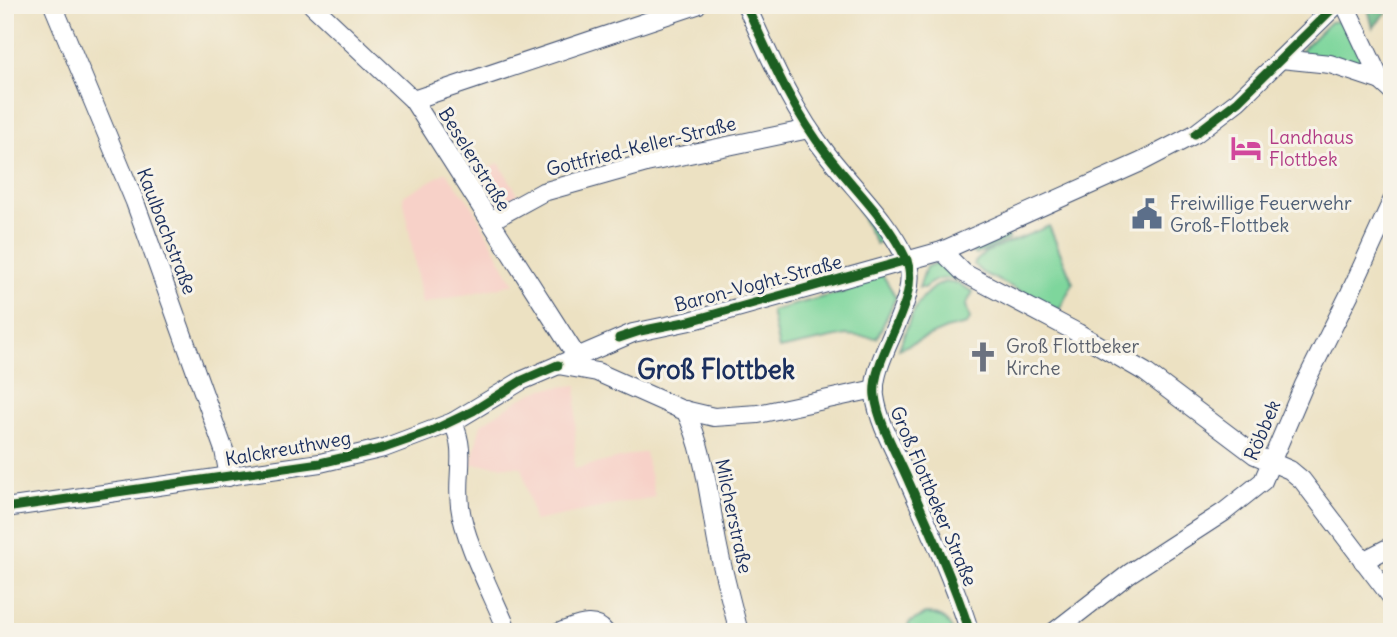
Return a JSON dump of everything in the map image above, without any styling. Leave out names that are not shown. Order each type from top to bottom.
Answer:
[{"type":"street","name":"Kaulbachstraße","points":[[53,5],[139,214],[224,450],[229,477]]},
{"type":"street","name":"Beselerstraße","points":[[312,5],[413,100],[577,357]]},
{"type":"street","points":[[413,100],[697,5]]},
{"type":"street","points":[[746,5],[808,129],[877,215],[907,260]]},
{"type":"street","name":"Baron-Voght-Straße","points":[[558,365],[640,331],[690,321],[942,251],[1168,149],[1218,117],[1336,5]]},
{"type":"street","points":[[1345,5],[1387,86]]},
{"type":"street","points":[[1281,59],[1330,64],[1387,86]]},
{"type":"street","name":"Gottfried-Keller-Straße","points":[[490,221],[543,192],[646,163],[808,129]]},
{"type":"street","name":"Röbbek","points":[[1054,632],[1130,573],[1224,512],[1263,481],[1304,386],[1392,201]]},
{"type":"street","points":[[942,251],[964,273],[1145,372],[1255,455],[1290,470],[1303,480],[1392,598]]},
{"type":"street","name":"Groß Flottbeker Straße","points":[[907,260],[909,278],[905,300],[880,365],[875,389],[877,404],[970,632]]},
{"type":"street","points":[[610,377],[607,357],[611,342]]},
{"type":"street","name":"Kalckreuthweg","points":[[5,508],[229,477],[349,457],[405,441],[453,422],[521,381],[558,365]]},
{"type":"street","points":[[558,365],[582,368],[610,377],[685,411],[714,417],[758,414],[875,389]]},
{"type":"street","name":"Milcherstraße","points":[[685,411],[708,485],[723,571],[739,632]]},
{"type":"street","points":[[453,422],[461,443],[459,491],[462,516],[508,632]]},
{"type":"street","points":[[1363,561],[1392,546]]},
{"type":"street","points":[[560,632],[600,628]]},
{"type":"shaded area","points":[[499,163],[518,194],[495,208],[486,201],[472,177]]},
{"type":"shaded area","points":[[446,172],[471,204],[514,284],[422,304],[403,196]]},
{"type":"shaded area","points":[[577,385],[574,469],[645,452],[655,497],[534,521],[522,467],[471,464],[481,424],[520,399],[542,389]]},
{"type":"green space","points":[[1367,5],[1392,5],[1392,6],[1373,28]]},
{"type":"green space","points":[[1339,21],[1345,24],[1369,71],[1297,55],[1330,22]]},
{"type":"green space","points":[[856,201],[886,237],[876,244],[854,202]]},
{"type":"green space","points":[[1049,226],[1073,283],[1059,310],[983,273],[974,265],[986,252]]},
{"type":"green space","points":[[1004,230],[1009,239],[976,255],[970,250],[976,245]]},
{"type":"green space","points":[[939,262],[958,278],[957,280],[948,278],[919,288],[926,267]]},
{"type":"green space","points":[[882,274],[896,297],[877,338],[846,335],[779,349],[771,311],[846,291]]},
{"type":"green space","points":[[945,282],[959,284],[973,292],[966,305],[970,319],[967,324],[946,329],[899,349],[910,319],[921,301],[935,286]]},
{"type":"green space","points":[[925,614],[942,618],[953,632],[905,632],[909,623]]},
{"type":"cycle path","points":[[746,5],[782,82],[814,137],[890,231],[906,259],[910,274],[908,291],[880,363],[875,396],[884,428],[941,555],[970,632]]},
{"type":"cycle path","points":[[1195,134],[1238,101],[1336,5]]},
{"type":"cycle path","points":[[619,338],[690,321],[907,260]]},
{"type":"cycle path","points":[[5,508],[320,463],[384,448],[427,433],[473,411],[521,381],[558,365]]},
{"type":"place","name":"Landhaus Flottbek","points":[[1246,148]]},
{"type":"place","name":"Freiwillige Feuerwehr Groß-Flottbek","points":[[1147,214]]},
{"type":"place","name":"Groß Flottbeker Kirche","points":[[983,357]]},
{"type":"district","name":"Groß Flottbek","points":[[716,369]]}]
